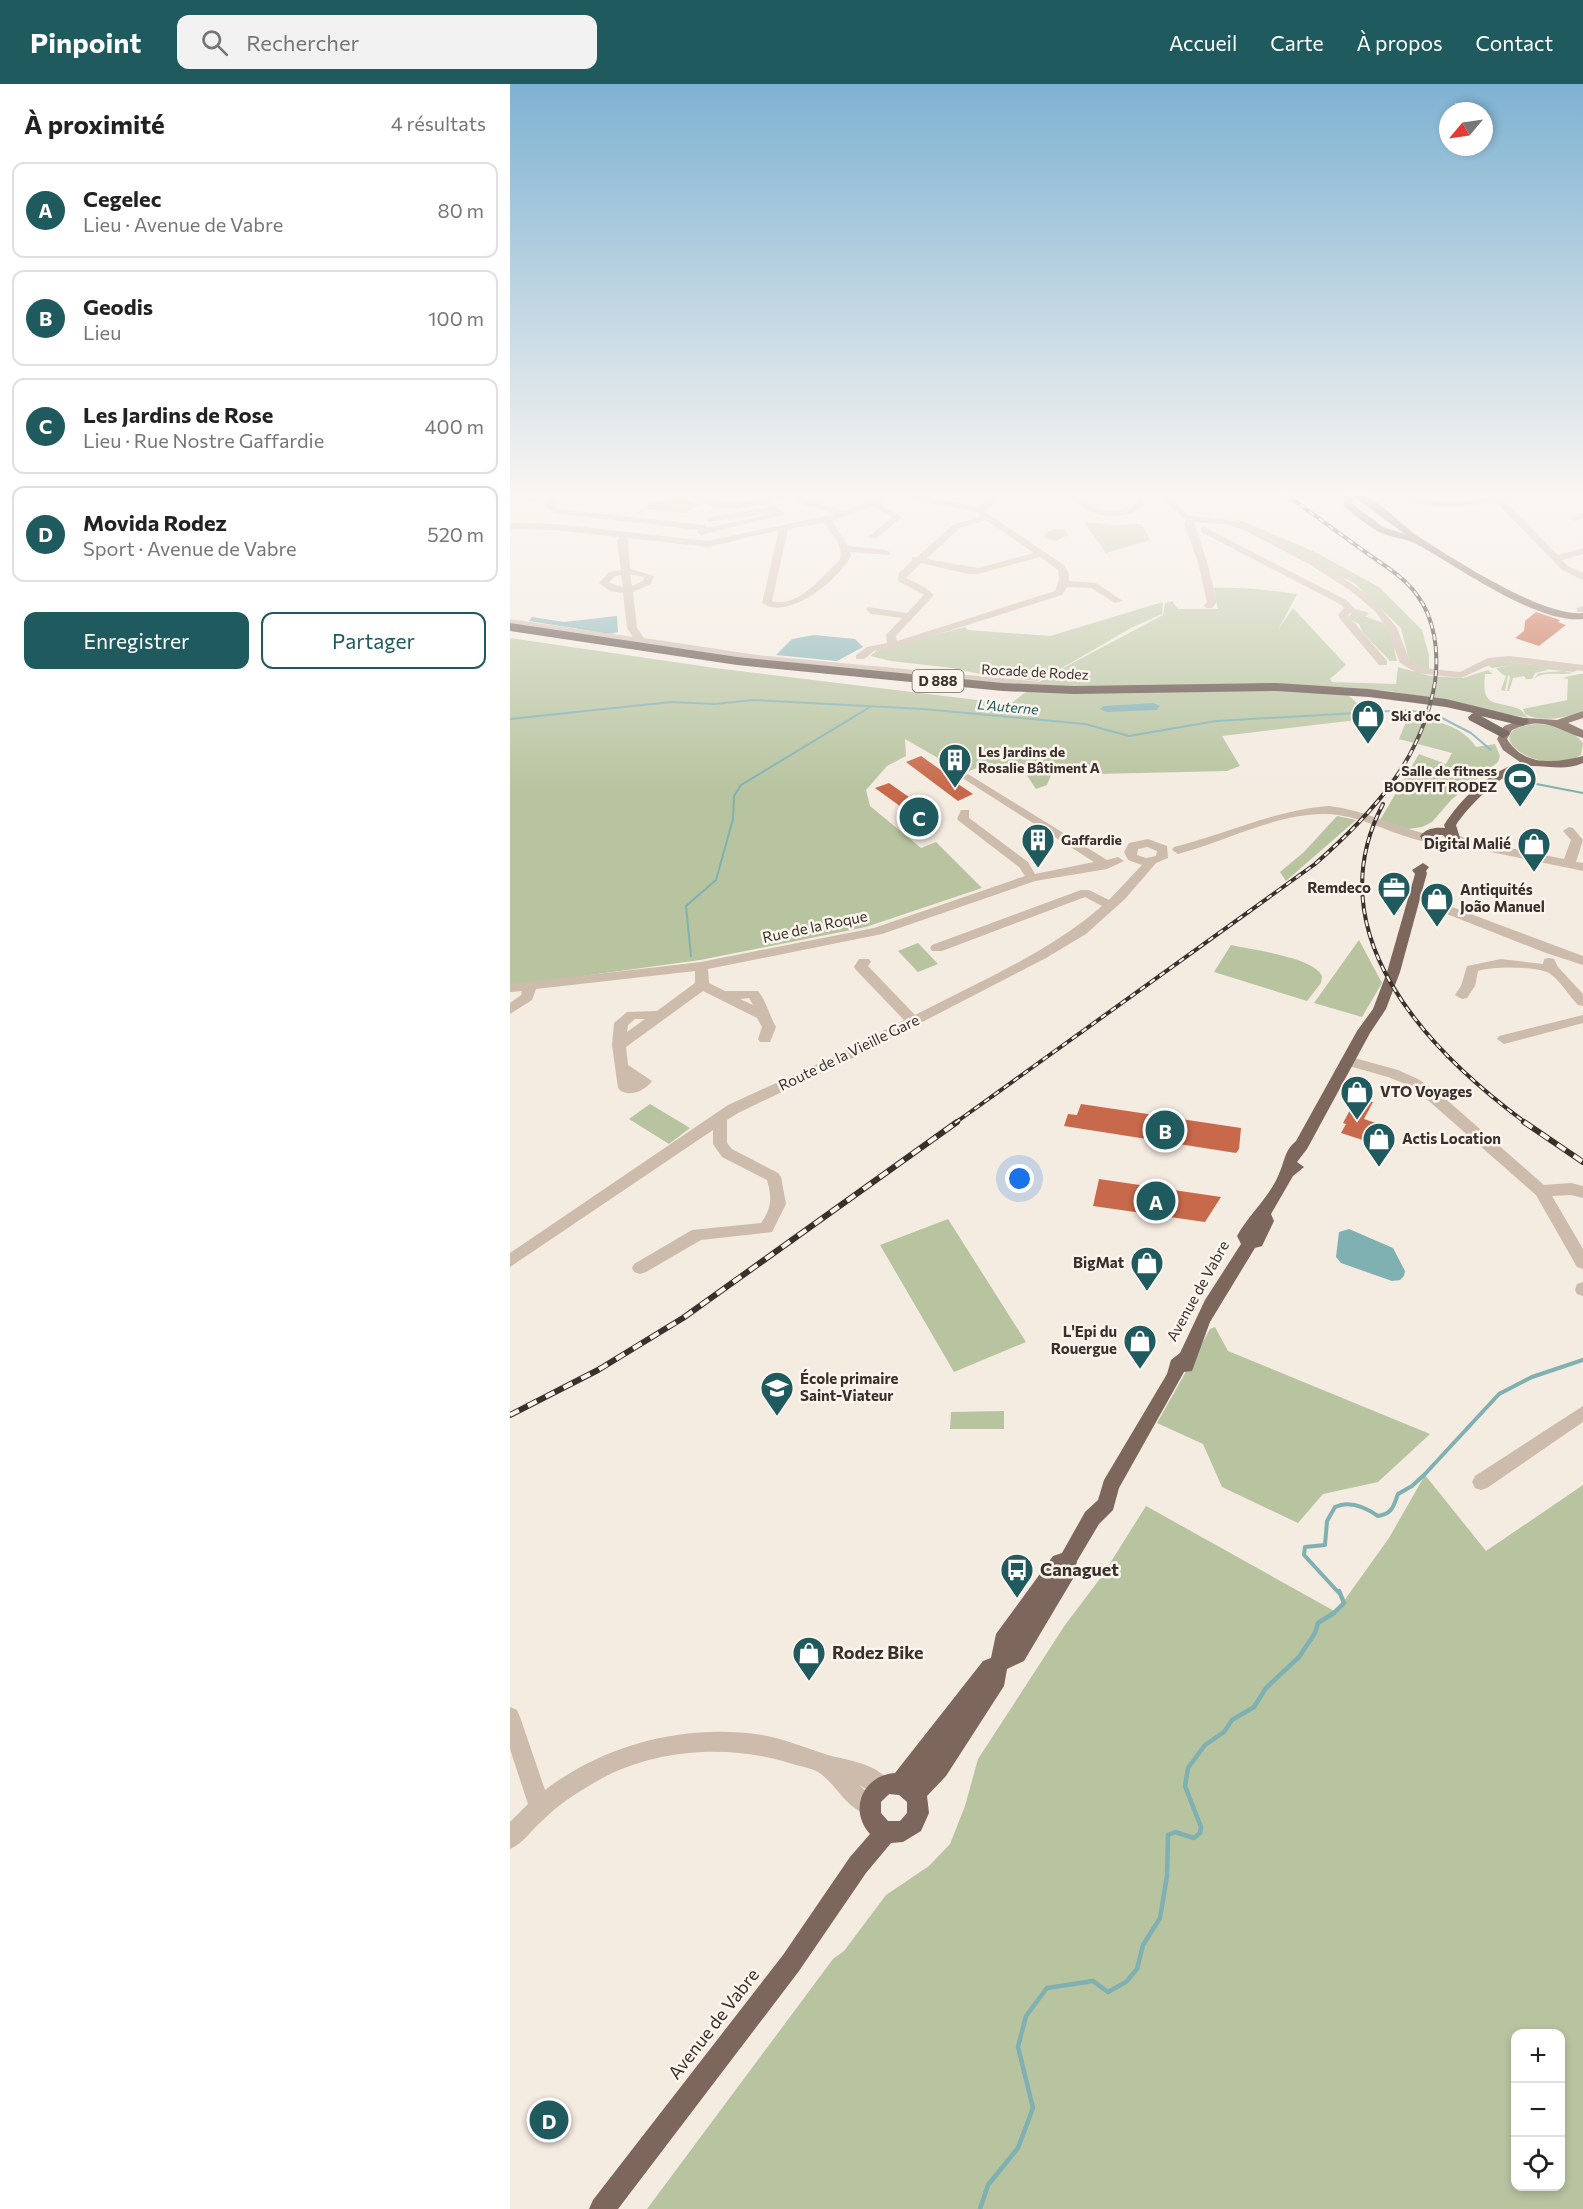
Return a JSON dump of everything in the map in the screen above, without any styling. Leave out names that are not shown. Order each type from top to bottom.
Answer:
[{"type":"highway","name":"Rocade de Rodez","points":[[510,627],[737,661],[1003,687],[1066,690],[1277,687],[1369,693],[1446,703],[1524,722]]},
{"type":"highway","name":"Rocade de Rodez","points":[[510,632],[727,665],[990,691],[1070,696],[1279,693],[1380,700],[1463,714],[1484,721],[1503,734]]},
{"type":"highway","points":[[1048,686],[1224,688]]},
{"type":"main road","points":[[1505,591],[1536,604],[1578,614]]},
{"type":"main road","points":[[1558,723],[1583,714]]},
{"type":"main road","points":[[1583,723],[1583,733],[1558,723],[1524,722],[1508,728],[1503,734],[1505,745],[1510,752],[1532,762],[1583,770]]},
{"type":"main road","name":"Avenue de Vabre","points":[[1442,840],[1439,823],[1448,810],[1464,793],[1498,768],[1510,752]]},
{"type":"main road","points":[[1555,765],[1568,765],[1583,759]]},
{"type":"main road","name":"Avenue de Vabre","points":[[899,1788],[939,1769],[997,1679],[1000,1663],[1017,1654],[1067,1571],[1068,1560],[1092,1518],[1106,1504],[1110,1486],[1176,1375],[1182,1372],[1187,1364],[1185,1358],[1224,1282],[1249,1244],[1256,1242],[1266,1221],[1263,1214],[1288,1172],[1295,1168],[1303,1151],[1302,1144],[1349,1057],[1364,1031],[1374,1022],[1395,970],[1422,870],[1466,802],[1507,771],[1532,762]]},
{"type":"main road","points":[[899,1788],[918,1809],[911,1825],[895,1833],[876,1820],[874,1795],[899,1788]]},
{"type":"main road","name":"Avenue de Vabre","points":[[602,2209],[791,1963],[858,1864],[876,1820]]},
{"type":"street","points":[[628,591],[632,628],[641,642]]},
{"type":"street","points":[[768,591],[767,603],[772,606],[787,606],[795,603],[809,591]]},
{"type":"street","points":[[892,645],[891,635],[929,595],[926,591]]},
{"type":"street","points":[[842,667],[871,649],[892,645],[1053,597],[1060,591]]},
{"type":"street","points":[[1103,591],[1118,601]]},
{"type":"street","points":[[1209,606],[1212,602],[1210,591]]},
{"type":"street","points":[[1323,591],[1343,602],[1349,608],[1374,613]]},
{"type":"street","points":[[1350,591],[1396,637],[1404,661],[1421,671],[1461,675],[1492,660],[1509,659],[1583,668]]},
{"type":"street","points":[[1349,608],[1343,615],[1344,619],[1351,624],[1355,632],[1383,663]]},
{"type":"street","points":[[871,609],[874,612],[910,616]]},
{"type":"street","points":[[510,622],[757,658],[1048,686]]},
{"type":"street","points":[[610,637],[623,634],[632,628]]},
{"type":"street","points":[[861,657],[872,670]]},
{"type":"street","points":[[968,777],[1112,863]]},
{"type":"street","points":[[1162,851],[1159,860],[1140,861],[1134,846],[1143,843],[1162,851],[1178,850],[1279,819],[1323,811],[1340,812],[1442,840],[1583,867]]},
{"type":"street","points":[[965,812],[963,819],[1024,865],[1032,878]]},
{"type":"street","points":[[1569,831],[1577,840],[1569,864]]},
{"type":"street","name":"Rue de la Roque","points":[[510,988],[701,966],[877,931],[1032,878],[1112,863],[1140,861]]},
{"type":"street","name":"Route de la Vieille Gare","points":[[510,1261],[720,1117],[913,1021],[1041,955],[1081,931],[1132,885],[1140,861]]},
{"type":"street","points":[[938,948],[1084,893],[1111,905]]},
{"type":"street","points":[[1413,899],[1428,902],[1532,942],[1546,951],[1583,961]]},
{"type":"street","points":[[1546,951],[1552,969],[1583,1002]]},
{"type":"street","points":[[864,962],[861,967],[913,1021]]},
{"type":"street","points":[[1462,995],[1468,986],[1472,969],[1482,964],[1494,963],[1552,969]]},
{"type":"street","points":[[701,966],[702,985]]},
{"type":"street","points":[[702,985],[762,1015],[769,1027],[765,1039]]},
{"type":"street","points":[[621,1067],[650,1078],[636,1087],[625,1088],[621,1067],[619,1044],[702,985]]},
{"type":"street","points":[[510,1010],[527,997],[530,987]]},
{"type":"street","points":[[1504,1039],[1583,1019]]},
{"type":"street","points":[[1349,1057],[1360,1066],[1373,1067],[1413,1082],[1435,1098],[1541,1191],[1583,1263]]},
{"type":"street","points":[[640,1268],[698,1234],[766,1228],[778,1212],[778,1192],[773,1177],[727,1153],[720,1144],[720,1117]]},
{"type":"street","points":[[1541,1191],[1571,1189],[1583,1192]]},
{"type":"street","points":[[1481,1482],[1583,1413]]},
{"type":"street","points":[[510,1717],[540,1808]]},
{"type":"street","points":[[510,1838],[540,1808],[605,1767],[663,1746],[699,1741],[760,1745],[797,1753],[828,1766],[851,1770],[899,1788]]},
{"type":"street","points":[[828,1766],[876,1820]]},
{"type":"green space","points":[[1215,591],[1273,591],[1297,594],[1278,630],[1293,608],[1346,665],[1330,679],[1332,682],[1396,684],[1398,667],[1430,676],[1463,678],[1488,670],[1493,674],[1485,674],[1485,693],[1488,698],[1519,709],[1529,718],[1390,691],[1339,687],[1374,718],[1222,736],[1240,766],[1227,771],[1051,775],[1047,785],[1036,789],[1026,774],[989,763],[964,773],[905,739],[906,756],[887,766],[866,790],[870,806],[921,848],[936,842],[982,888],[866,927],[700,960],[510,986],[510,638],[715,668],[1010,704],[1046,677],[1038,681],[989,676],[870,656],[878,650],[965,627],[968,630],[1050,636],[1163,602],[1162,614],[1131,628],[1050,675],[1163,615],[1165,603],[1172,601],[1178,609],[1218,609]]},
{"type":"green space","points":[[1363,591],[1383,591],[1422,630],[1429,655],[1429,671],[1419,669],[1409,660],[1401,628]]},
{"type":"green space","points":[[1351,614],[1359,614],[1383,623],[1391,635],[1397,661],[1390,661],[1363,633],[1359,624],[1348,618]]},
{"type":"green space","points":[[1502,661],[1577,670],[1574,672],[1546,669],[1548,670],[1535,673],[1532,679],[1526,679],[1524,676],[1513,678],[1509,691],[1507,691],[1510,677],[1508,675],[1505,691],[1501,690],[1506,676],[1496,668],[1512,665],[1492,668],[1487,665]]},
{"type":"green space","points":[[1563,671],[1573,673],[1547,674],[1533,679],[1539,673]]},
{"type":"green space","points":[[1583,674],[1583,711],[1554,718],[1539,718],[1525,714],[1523,709],[1567,700],[1568,679],[1562,678]]},
{"type":"green space","points":[[1409,715],[1455,729],[1463,733],[1476,747],[1495,744],[1500,756],[1498,762],[1451,800],[1432,822],[1422,827],[1408,829],[1380,820],[1419,754],[1446,764],[1452,753],[1399,739]]},
{"type":"green space","points":[[1538,724],[1557,727],[1574,734],[1583,743],[1581,755],[1565,761],[1548,762],[1532,758],[1519,751],[1511,743],[1510,735],[1518,728]]},
{"type":"green space","points":[[1337,816],[1356,820],[1286,881],[1280,872],[1304,852]]},
{"type":"green space","points":[[1359,940],[1382,983],[1362,1017],[1314,1003]]},
{"type":"green space","points":[[918,943],[938,964],[918,972],[898,951]]},
{"type":"green space","points":[[1231,945],[1281,955],[1307,964],[1317,969],[1322,976],[1321,983],[1307,1001],[1214,972]]},
{"type":"green space","points":[[650,1104],[690,1128],[669,1144],[629,1119]]},
{"type":"green space","points":[[948,1219],[1026,1342],[954,1372],[880,1245]]},
{"type":"green space","points":[[1215,1327],[1228,1351],[1430,1434],[1378,1482],[1323,1494],[1298,1523],[1222,1487],[1203,1444],[1157,1423],[1210,1329]]},
{"type":"green space","points":[[1004,1411],[1004,1429],[950,1429],[951,1412]]},
{"type":"green space","points":[[1425,1475],[1486,1551],[1583,1485],[1583,2209],[647,2209],[833,1959],[844,1951],[886,1895],[929,1866],[950,1844],[965,1806],[978,1759],[1065,1625],[1102,1576],[1146,1506],[1336,1612],[1389,1538]]},
{"type":"water","points":[[617,616],[618,632],[610,634],[529,621],[532,617],[564,622]]},
{"type":"water","points":[[814,635],[855,639],[863,647],[837,661],[776,655],[792,639]]},
{"type":"water","points":[[1153,703],[1160,706],[1157,710],[1106,712],[1100,709],[1104,706]]},
{"type":"water","points":[[1349,1229],[1393,1248],[1405,1271],[1404,1276],[1400,1280],[1392,1281],[1341,1263],[1336,1257],[1339,1232]]},
{"type":"building","points":[[1536,612],[1560,620],[1558,622],[1566,625],[1539,646],[1515,638],[1524,631],[1525,621]]},
{"type":"building","points":[[921,756],[973,794],[958,801],[906,762]]},
{"type":"building","points":[[889,783],[913,800],[908,802],[939,823],[922,831],[914,825],[917,824],[899,811],[904,809],[875,788]]},
{"type":"building","name":"VTO Voyages","points":[[1357,1097],[1373,1102],[1364,1119],[1382,1125],[1372,1143],[1341,1133],[1346,1124],[1343,1123]]},
{"type":"building","points":[[1081,1104],[1241,1128],[1239,1149],[1236,1153],[1064,1126],[1068,1114],[1077,1115]]},
{"type":"building","points":[[1099,1179],[1221,1197],[1205,1222],[1093,1206]]},
{"type":"waterway","name":"L'Auterne","points":[[510,719],[671,702],[715,704],[753,700],[923,709],[1085,724],[1129,736],[1216,721],[1409,710],[1442,718],[1471,733],[1491,750]]},
{"type":"waterway","points":[[691,956],[686,906],[716,880],[733,819],[734,796],[741,785],[870,707]]},
{"type":"waterway","name":"L'Auterne","points":[[1526,782],[1583,793]]},
{"type":"waterway","points":[[1339,1593],[1304,1555],[1305,1547],[1325,1545],[1327,1521],[1335,1507],[1352,1504],[1363,1507],[1378,1516],[1387,1513],[1392,1509],[1398,1494],[1412,1486],[1425,1474],[1499,1394],[1532,1377],[1583,1360]]},
{"type":"waterway","points":[[980,2209],[988,2185],[1018,2148],[1033,2108],[1018,2047],[1026,2016],[1047,1988],[1093,1981],[1108,1992],[1126,1982],[1137,1969],[1143,1945],[1160,1918],[1167,1876],[1168,1835],[1175,1832],[1194,1838],[1200,1833],[1201,1827],[1185,1786],[1188,1768],[1205,1745],[1224,1732],[1232,1720],[1254,1707],[1266,1688],[1299,1657],[1315,1633],[1318,1623],[1334,1613],[1344,1603],[1339,1591]]},
{"type":"railway","points":[[955,1123],[1315,864],[1375,805],[1392,784],[1419,736],[1435,682],[1436,648],[1432,625],[1423,604],[1414,591]]},
{"type":"railway","points":[[1383,804],[1366,852],[1363,898],[1372,943],[1392,985],[1419,1024],[1452,1061],[1526,1123]]},
{"type":"railway","points":[[510,1415],[598,1370],[683,1318],[957,1122]]},
{"type":"railway","points":[[1524,1122],[1583,1162]]},
{"type":"place","name":"Ski d'oc","points":[[1368,745]]},
{"type":"place","name":"Les Jardins de Rosalie Bâtiment A","points":[[955,789]]},
{"type":"place","name":"Salle de fitness BODYFIT RODEZ","points":[[1520,808]]},
{"type":"place","name":"Les Jardins de Rose","points":[[919,817]]},
{"type":"place","name":"Gaffardie","points":[[1038,869]]},
{"type":"place","name":"Digital Malié","points":[[1534,873]]},
{"type":"place","name":"Remdeco","points":[[1394,917]]},
{"type":"place","name":"Antiquités João Manuel","points":[[1437,928]]},
{"type":"place","name":"VTO Voyages","points":[[1357,1121]]},
{"type":"place","name":"Geodis","points":[[1165,1130]]},
{"type":"place","name":"Actis Location","points":[[1379,1168]]},
{"type":"place","name":"Cegelec","points":[[1156,1201]]},
{"type":"place","name":"BigMat","points":[[1147,1292]]},
{"type":"place","name":"L'Epi du Rouergue","points":[[1140,1370]]},
{"type":"place","name":"École primaire Saint-Viateur","points":[[777,1417]]},
{"type":"place","name":"Canaguet","points":[[1017,1599]]},
{"type":"place","name":"Rodez Bike","points":[[809,1682]]},
{"type":"place","name":"Movida Rodez","points":[[549,2120]]}]
